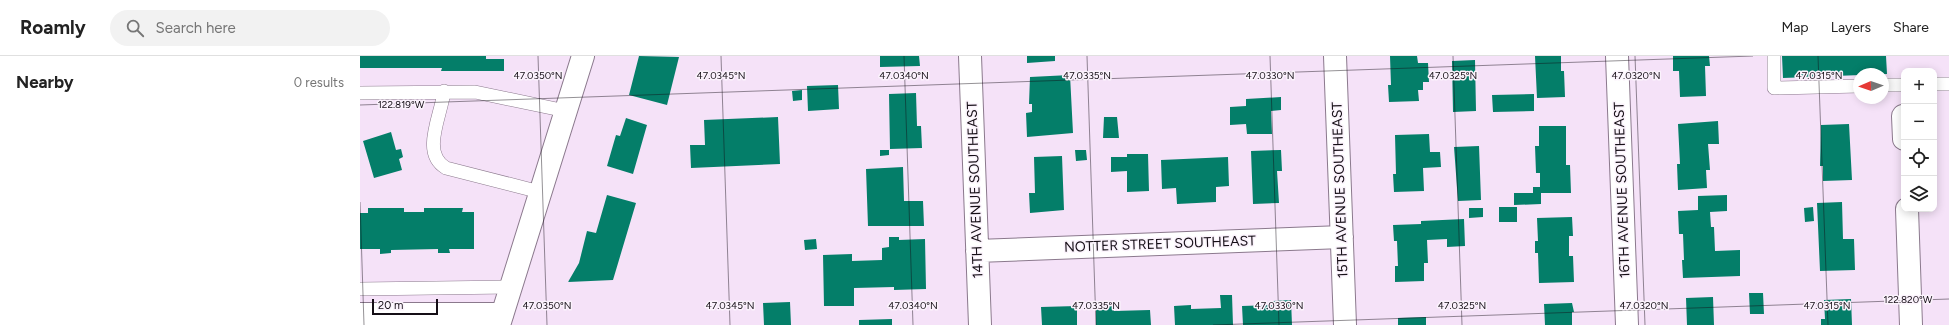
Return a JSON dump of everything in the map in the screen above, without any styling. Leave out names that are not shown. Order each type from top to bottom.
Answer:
[{"type":"street","points":[[360,314],[501,319],[583,56]]},
{"type":"street","name":"14TH AVENUE SOUTHEAST","points":[[970,56],[980,325]]},
{"type":"street","name":"15TH AVENUE SOUTHEAST","points":[[1335,56],[1345,325]]},
{"type":"street","name":"16TH AVENUE SOUTHEAST","points":[[1617,56],[1627,325]]},
{"type":"street","points":[[1906,212],[1911,325]]},
{"type":"street","name":"NOTTER STREET SOUTHEAST","points":[[978,251],[1342,237]]},
{"type":"lane","points":[[1774,56],[1774,88],[1853,86]]},
{"type":"lane","points":[[1937,84],[1949,84]]},
{"type":"lane","points":[[1889,85],[1901,85]]},
{"type":"lane","points":[[444,91],[433,144],[435,156],[439,164],[446,168],[540,192]]},
{"type":"lane","points":[[360,93],[444,91],[475,92],[566,111]]},
{"type":"lane","points":[[360,290],[510,287]]},
{"type":"building","points":[[360,56],[486,56],[486,59],[504,59],[504,71],[441,71],[442,68],[360,68]]},
{"type":"building","points":[[639,56],[679,57],[667,105],[629,95]]},
{"type":"building","points":[[880,56],[919,56],[920,66],[880,67]]},
{"type":"building","points":[[1027,56],[1055,56],[1055,61],[1027,63]]},
{"type":"building","points":[[1390,56],[1417,56],[1418,63],[1428,63],[1429,82],[1423,82],[1423,90],[1418,90],[1419,101],[1389,102],[1388,85],[1391,85]]},
{"type":"building","points":[[1535,56],[1561,56],[1561,71],[1564,71],[1565,97],[1537,98]]},
{"type":"building","points":[[1673,56],[1709,56],[1710,66],[1705,66],[1706,96],[1680,97],[1679,71],[1673,71]]},
{"type":"building","points":[[1782,56],[1886,56],[1887,68],[1853,68],[1853,75],[1783,78]]},
{"type":"building","points":[[1475,60],[1476,111],[1453,112],[1452,61]]},
{"type":"building","points":[[1070,75],[1073,133],[1027,137],[1026,113],[1032,112],[1032,104],[1029,104],[1030,77]]},
{"type":"building","points":[[838,85],[839,109],[808,111],[807,86]]},
{"type":"building","points":[[802,90],[802,100],[793,101],[792,91]]},
{"type":"building","points":[[916,93],[917,126],[921,126],[922,148],[890,149],[889,94]]},
{"type":"building","points":[[1534,94],[1534,111],[1493,112],[1492,95]]},
{"type":"building","points":[[1281,97],[1281,110],[1271,111],[1272,134],[1247,134],[1246,124],[1230,125],[1230,107],[1246,106],[1246,99]]},
{"type":"building","points":[[778,117],[780,164],[691,168],[690,145],[705,145],[704,120]]},
{"type":"building","points":[[1104,117],[1117,117],[1119,138],[1103,138]]},
{"type":"building","points":[[626,118],[647,125],[633,174],[607,166],[616,135],[620,136]]},
{"type":"building","points":[[1718,121],[1719,144],[1708,144],[1710,170],[1706,170],[1707,188],[1678,190],[1677,164],[1680,164],[1678,124]]},
{"type":"building","points":[[1849,124],[1852,180],[1823,181],[1823,166],[1820,166],[1821,125]]},
{"type":"building","points":[[1539,126],[1566,126],[1566,165],[1570,165],[1571,193],[1541,193],[1541,204],[1514,205],[1514,193],[1533,193],[1533,187],[1540,187],[1540,173],[1536,173],[1535,146],[1539,146]]},
{"type":"building","points":[[391,132],[396,150],[401,149],[403,157],[399,159],[402,170],[374,178],[363,141]]},
{"type":"building","points":[[1429,134],[1430,152],[1440,152],[1441,167],[1423,168],[1424,191],[1394,192],[1393,174],[1396,174],[1395,135]]},
{"type":"building","points":[[1479,146],[1481,200],[1458,201],[1454,147]]},
{"type":"building","points":[[880,150],[889,150],[889,155],[880,156]]},
{"type":"building","points":[[1075,150],[1086,150],[1087,160],[1076,161]]},
{"type":"building","points":[[1281,150],[1282,171],[1277,171],[1279,203],[1253,204],[1251,151]]},
{"type":"building","points":[[1127,154],[1148,154],[1149,191],[1127,192],[1127,171],[1111,172],[1111,157],[1127,157]]},
{"type":"building","points":[[1062,156],[1064,210],[1030,213],[1029,193],[1035,193],[1034,157]]},
{"type":"building","points":[[1228,157],[1229,186],[1216,187],[1216,202],[1177,204],[1176,188],[1162,189],[1161,160]]},
{"type":"building","points":[[903,167],[904,201],[923,201],[924,226],[868,226],[866,169]]},
{"type":"building","points":[[607,195],[636,203],[613,280],[568,282],[579,263],[587,231],[596,233]]},
{"type":"building","points":[[1727,195],[1727,211],[1710,212],[1711,227],[1714,227],[1715,251],[1740,250],[1740,276],[1683,278],[1683,234],[1679,234],[1678,211],[1698,210],[1698,196]]},
{"type":"building","points":[[1842,202],[1843,239],[1854,239],[1855,270],[1820,271],[1817,203]]},
{"type":"building","points":[[1499,207],[1517,207],[1517,222],[1499,222]]},
{"type":"building","points":[[1813,207],[1814,221],[1805,222],[1804,208]]},
{"type":"building","points":[[368,208],[404,208],[404,212],[424,212],[424,208],[463,208],[462,212],[474,212],[474,249],[449,249],[450,253],[438,253],[438,249],[391,250],[391,253],[380,254],[380,249],[360,249],[360,213],[368,213]]},
{"type":"building","points":[[1469,208],[1483,208],[1483,217],[1469,218]]},
{"type":"building","points":[[1572,217],[1573,236],[1569,236],[1569,256],[1573,256],[1574,282],[1539,283],[1538,253],[1535,253],[1535,241],[1538,241],[1537,218]]},
{"type":"building","points":[[1464,219],[1465,246],[1447,247],[1447,239],[1427,240],[1428,263],[1424,263],[1424,281],[1395,282],[1395,266],[1398,266],[1397,241],[1394,241],[1393,225],[1421,224],[1421,221]]},
{"type":"building","points":[[889,237],[899,237],[899,240],[925,239],[926,289],[894,290],[894,287],[854,288],[854,306],[824,306],[823,255],[852,254],[852,261],[882,260],[882,248],[889,247]]},
{"type":"building","points":[[816,239],[817,249],[805,250],[804,240]]},
{"type":"building","points":[[1749,293],[1763,293],[1764,314],[1750,314]]},
{"type":"building","points":[[1220,295],[1232,295],[1233,325],[1175,325],[1174,306],[1191,305],[1191,309],[1221,308]]},
{"type":"building","points":[[1713,297],[1714,325],[1687,325],[1686,298]]},
{"type":"building","points":[[1851,299],[1852,325],[1821,325],[1821,319],[1825,319],[1824,300]]},
{"type":"building","points":[[1291,300],[1292,325],[1243,325],[1242,306],[1274,305],[1273,301]]},
{"type":"building","points":[[790,302],[791,325],[764,325],[763,303]]},
{"type":"building","points":[[1572,303],[1574,312],[1572,312],[1572,325],[1545,325],[1544,304]]},
{"type":"building","points":[[1077,306],[1077,325],[1042,325],[1041,307]]},
{"type":"building","points":[[1114,306],[1114,311],[1150,310],[1151,325],[1096,325],[1096,307]]},
{"type":"building","points":[[1426,317],[1426,325],[1398,325],[1398,318]]},
{"type":"building","points":[[892,319],[892,325],[859,325],[859,320]]}]
